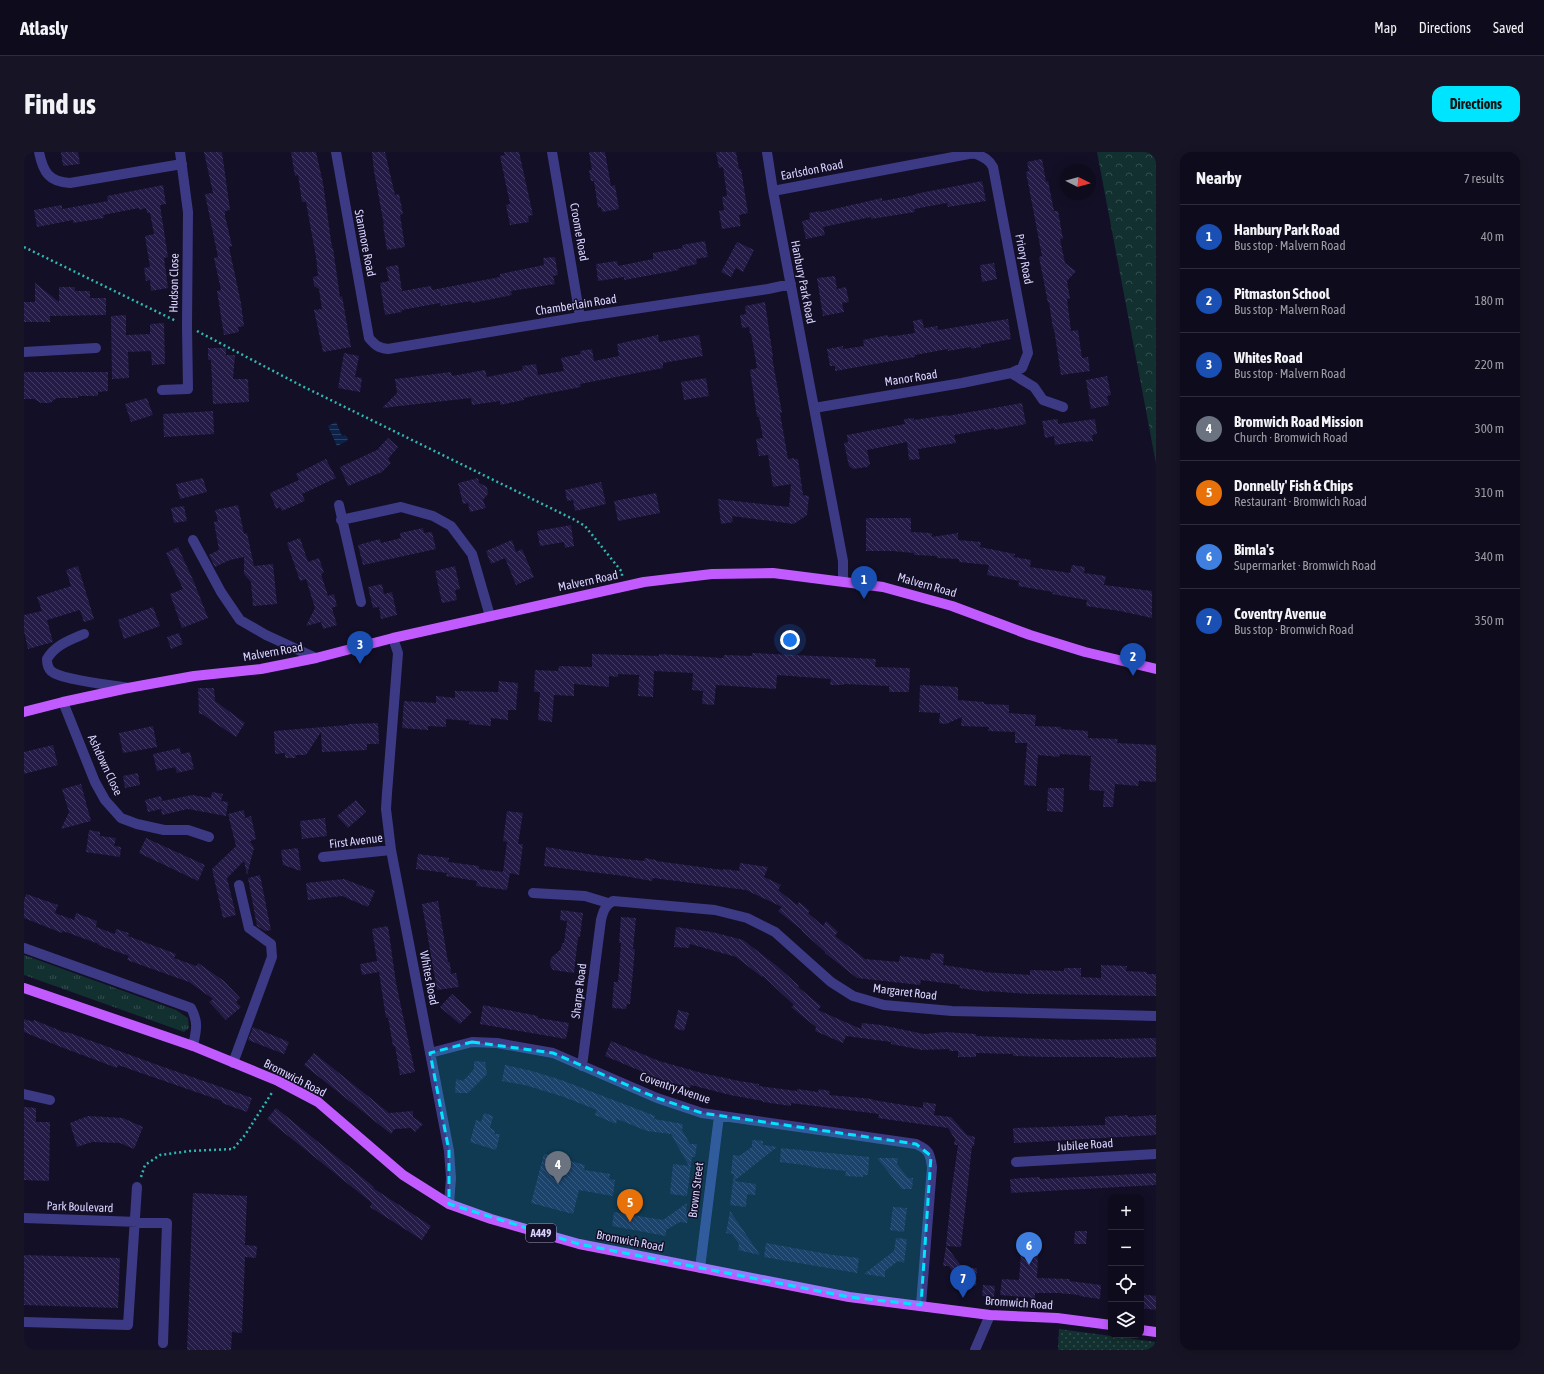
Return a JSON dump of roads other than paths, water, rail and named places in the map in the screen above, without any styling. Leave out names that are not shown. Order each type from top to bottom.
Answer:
[{"type":"main road","name":"Malvern Road","points":[[24,712],[128,688],[194,676],[261,668],[316,658],[393,638],[644,582],[712,574],[773,573],[883,587],[952,606],[1030,635],[1085,652],[1156,669]]},
{"type":"main road","name":"Bromwich Road","points":[[24,988],[193,1046],[278,1081],[318,1102],[403,1175],[450,1204],[491,1219],[579,1244],[849,1297],[990,1315],[1057,1318],[1108,1326]]},
{"type":"main road","points":[[1144,1330],[1156,1332]]},
{"type":"street","points":[[39,152],[41,162],[47,174],[54,181],[62,183],[70,183],[182,164]]},
{"type":"street","name":"Hudson Close","points":[[162,390],[188,389],[188,212],[180,152]]},
{"type":"street","name":"Stanmore Road","points":[[336,152],[370,338]]},
{"type":"street","name":"Croome Road","points":[[552,152],[580,317]]},
{"type":"street","name":"Hanbury Park Road","points":[[767,152],[773,191],[843,562],[843,581]]},
{"type":"street","name":"Earlsdon Road","points":[[773,191],[974,153]]},
{"type":"street","name":"Priory Road","points":[[974,153],[990,161],[993,167],[1028,353],[1022,368],[1011,373]]},
{"type":"street","name":"Chamberlain Road","points":[[370,338],[376,347],[388,349],[580,317],[768,289],[791,284]]},
{"type":"street","points":[[24,352],[96,348]]},
{"type":"street","points":[[1011,373],[1034,387],[1043,400],[1063,407]]},
{"type":"street","name":"Manor Road","points":[[814,408],[962,383],[1011,373]]},
{"type":"street","points":[[339,505],[341,520],[360,602]]},
{"type":"street","points":[[341,520],[401,507],[433,516],[451,526],[472,554],[490,616]]},
{"type":"street","points":[[193,540],[221,592],[240,620],[266,635],[316,658]]},
{"type":"street","points":[[84,634],[64,643],[49,654],[47,659],[48,666],[51,671],[76,679],[128,688]]},
{"type":"street","name":"Whites Road","points":[[393,638],[398,653],[386,809],[391,850],[449,1151],[451,1178],[450,1204]]},
{"type":"street","name":"Ashdown Close","points":[[63,702],[96,782],[105,800],[121,818],[137,824],[164,830],[188,830],[209,837]]},
{"type":"street","name":"First Avenue","points":[[323,857],[391,850]]},
{"type":"street","points":[[233,1063],[272,957],[271,944],[249,928],[239,885]]},
{"type":"street","name":"Margaret Road","points":[[533,892],[585,896],[608,903],[613,901],[715,910],[747,918],[775,932],[831,982],[853,996],[884,1005],[952,1010],[1156,1016]]},
{"type":"street","name":"Sharpe Road","points":[[582,1066],[601,920],[603,911],[608,903]]},
{"type":"street","points":[[24,948],[191,1008],[196,1018],[196,1031],[193,1046]]},
{"type":"street","name":"Coventry Avenue","points":[[430,1053],[472,1042],[497,1043],[553,1053],[657,1098],[702,1113],[916,1144],[926,1148],[931,1156],[932,1167],[921,1305]]},
{"type":"street","points":[[24,1094],[50,1100]]},
{"type":"street","name":"Brown Street","points":[[700,1268],[719,1116]]},
{"type":"street","name":"Jubilee Road","points":[[1016,1162],[1156,1154]]},
{"type":"street","points":[[24,1322],[128,1325],[138,1187]]},
{"type":"street","name":"Park Boulevard","points":[[24,1218],[166,1223],[163,1343]]},
{"type":"street","points":[[975,1350],[990,1315]]},
{"type":"water","points":[[336,422],[342,436],[345,435],[348,438],[347,441],[337,446],[328,426]]},
{"type":"place","name":"Hanbury Park Road","points":[[864,599]]},
{"type":"place","name":"Whites Road","points":[[360,664]]},
{"type":"place","name":"Pitmaston School","points":[[1133,676]]},
{"type":"place","name":"Bromwich Road Mission","points":[[558,1184]]},
{"type":"place","name":"Donnelly' Fish & Chips","points":[[630,1222]]},
{"type":"place","name":"Bimla's","points":[[1029,1265]]},
{"type":"place","name":"Coventry Avenue","points":[[963,1298]]}]
